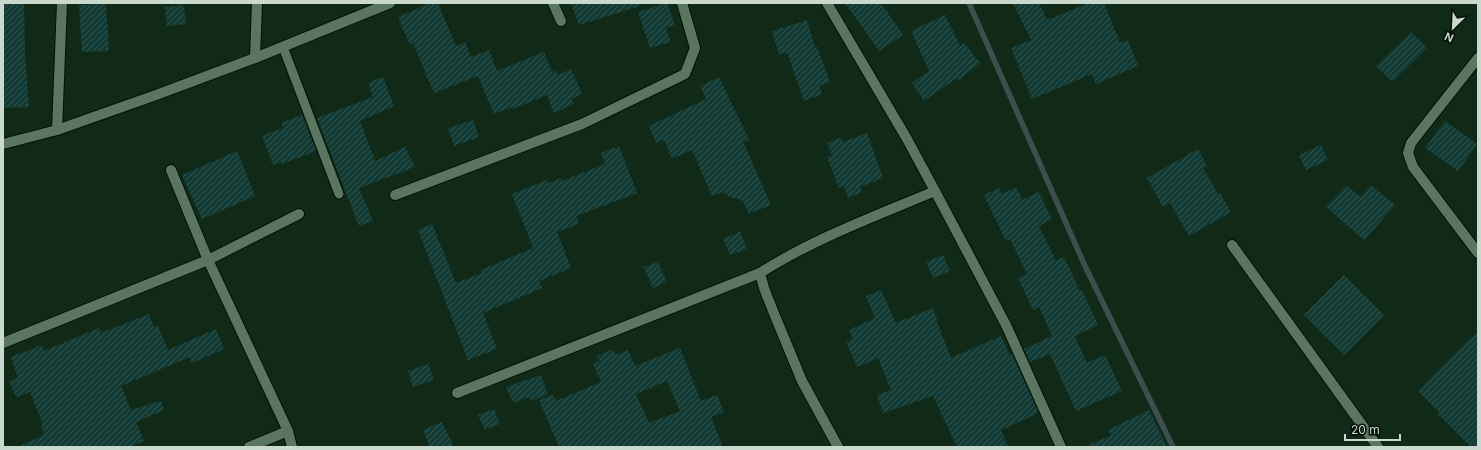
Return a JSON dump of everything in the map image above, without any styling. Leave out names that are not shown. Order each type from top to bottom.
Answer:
[{"type":"street","points":[[57,130],[62,3]]},
{"type":"street","points":[[255,58],[257,3]]},
{"type":"street","points":[[3,144],[57,130],[156,95],[283,47],[390,3]]},
{"type":"street","points":[[553,3],[561,21]]},
{"type":"street","points":[[395,196],[582,124],[685,74],[695,48],[682,3]]},
{"type":"street","points":[[827,3],[907,138],[1006,325],[1061,447]]},
{"type":"street","points":[[1478,58],[1411,143],[1408,153],[1413,167],[1478,253]]},
{"type":"street","points":[[171,170],[208,260],[288,431],[292,447]]},
{"type":"street","points":[[457,393],[760,273],[787,256],[834,233],[935,191]]},
{"type":"street","points":[[3,343],[208,260],[299,214]]},
{"type":"street","points":[[1232,245],[1378,447]]},
{"type":"street","points":[[760,273],[764,288],[802,381],[838,447]]},
{"type":"street","points":[[249,447],[288,431]]},
{"type":"lane","points":[[283,47],[338,194]]},
{"type":"building","points":[[3,3],[24,3],[25,58],[29,107],[3,108]]},
{"type":"building","points":[[431,3],[438,3],[456,46],[465,42],[471,57],[489,50],[497,71],[544,52],[552,72],[556,70],[558,75],[571,69],[582,94],[571,99],[574,104],[554,113],[547,95],[513,109],[512,107],[494,114],[478,76],[434,93],[413,43],[410,45],[398,17]]},
{"type":"building","points":[[571,3],[639,3],[640,6],[579,25]]},
{"type":"building","points":[[667,3],[675,25],[666,28],[671,42],[650,48],[638,12]]},
{"type":"building","points":[[845,3],[881,3],[903,35],[879,51]]},
{"type":"building","points":[[1013,3],[1039,3],[1047,20],[1089,3],[1104,3],[1120,43],[1128,40],[1138,66],[1096,84],[1092,74],[1032,99],[1011,48],[1031,40]]},
{"type":"building","points":[[106,4],[109,51],[82,52],[79,5]]},
{"type":"building","points":[[184,5],[186,24],[167,26],[165,7]]},
{"type":"building","points":[[945,15],[960,46],[964,43],[980,63],[959,80],[957,78],[924,101],[912,83],[929,71],[911,31]]},
{"type":"building","points":[[807,20],[815,48],[817,47],[830,82],[819,86],[822,94],[804,101],[787,52],[779,54],[772,31]]},
{"type":"building","points":[[1411,32],[1427,48],[1392,82],[1376,66]]},
{"type":"building","points":[[383,77],[394,106],[360,121],[375,161],[405,147],[415,167],[359,188],[373,221],[359,226],[317,118],[373,97],[368,83]]},
{"type":"building","points":[[719,77],[749,140],[743,142],[771,205],[749,214],[743,201],[728,196],[723,192],[712,196],[692,150],[672,159],[664,140],[656,143],[649,126],[706,99],[700,86]]},
{"type":"building","points":[[302,115],[316,151],[282,164],[281,162],[273,165],[262,136],[283,128],[281,123]]},
{"type":"building","points":[[473,120],[479,137],[454,146],[448,128]]},
{"type":"building","points":[[1445,121],[1477,144],[1458,171],[1425,148]]},
{"type":"building","points":[[867,133],[883,178],[860,187],[862,192],[848,198],[844,186],[839,188],[827,157],[832,155],[827,143],[841,138],[843,142]]},
{"type":"building","points":[[1321,145],[1328,160],[1306,170],[1299,155]]},
{"type":"building","points":[[619,146],[637,193],[576,216],[579,224],[557,232],[571,268],[539,281],[542,288],[483,313],[497,349],[468,360],[418,230],[432,224],[456,283],[482,273],[481,270],[533,248],[512,194],[547,180],[548,183],[561,178],[562,181],[605,164],[601,153]]},
{"type":"building","points":[[1198,149],[1207,166],[1203,168],[1218,194],[1220,193],[1231,212],[1189,236],[1170,203],[1163,207],[1147,178]]},
{"type":"building","points":[[237,151],[255,196],[202,219],[182,175]]},
{"type":"building","points":[[1346,185],[1361,197],[1371,185],[1395,205],[1364,240],[1326,207]]},
{"type":"building","points":[[1016,187],[1022,200],[1039,192],[1052,219],[1039,226],[1056,261],[1064,257],[1080,291],[1082,290],[1098,325],[1075,336],[1087,363],[1105,355],[1122,391],[1076,411],[1050,354],[1030,362],[1024,349],[1052,336],[1039,307],[1033,310],[1018,278],[1027,274],[1010,239],[1006,241],[984,195],[999,188],[1002,194]]},
{"type":"building","points":[[740,232],[747,249],[730,255],[723,239]]},
{"type":"building","points":[[943,255],[950,271],[933,278],[926,262]]},
{"type":"building","points":[[658,262],[667,282],[653,288],[644,267]]},
{"type":"building","points":[[1344,275],[1384,315],[1344,355],[1304,315]]},
{"type":"building","points":[[881,290],[896,323],[932,308],[951,358],[1001,336],[1010,355],[1012,354],[1039,413],[1001,430],[1008,447],[957,447],[933,396],[883,413],[877,395],[891,390],[878,358],[857,367],[846,342],[853,339],[849,330],[875,318],[866,296]]},
{"type":"building","points":[[149,314],[154,327],[158,326],[168,350],[216,329],[224,349],[192,363],[190,357],[121,386],[131,410],[161,401],[164,410],[136,422],[144,441],[129,447],[17,447],[44,435],[41,426],[43,425],[30,392],[16,397],[9,381],[18,378],[11,357],[42,345],[44,351],[99,328],[101,333]]},
{"type":"building","points":[[1478,331],[1478,447],[1471,447],[1438,414],[1439,412],[1418,391]]},
{"type":"building","points":[[680,348],[701,401],[717,395],[724,412],[711,417],[723,447],[559,447],[539,400],[553,395],[556,401],[601,382],[593,364],[600,361],[597,356],[613,349],[616,355],[628,350],[635,366]],"holes":[[[667,381],[680,411],[649,423],[636,394]]]},
{"type":"building","points":[[428,364],[434,380],[413,387],[408,371]]},
{"type":"building","points":[[541,375],[548,394],[531,401],[529,397],[513,403],[506,387]]},
{"type":"building","points":[[494,409],[500,424],[485,430],[478,415]]},
{"type":"building","points":[[1149,410],[1167,447],[1085,447],[1111,435],[1108,430]]},
{"type":"building","points":[[442,422],[454,447],[430,447],[423,430]]},
{"type":"waterway","points":[[969,3],[1085,266],[1173,447]]}]
